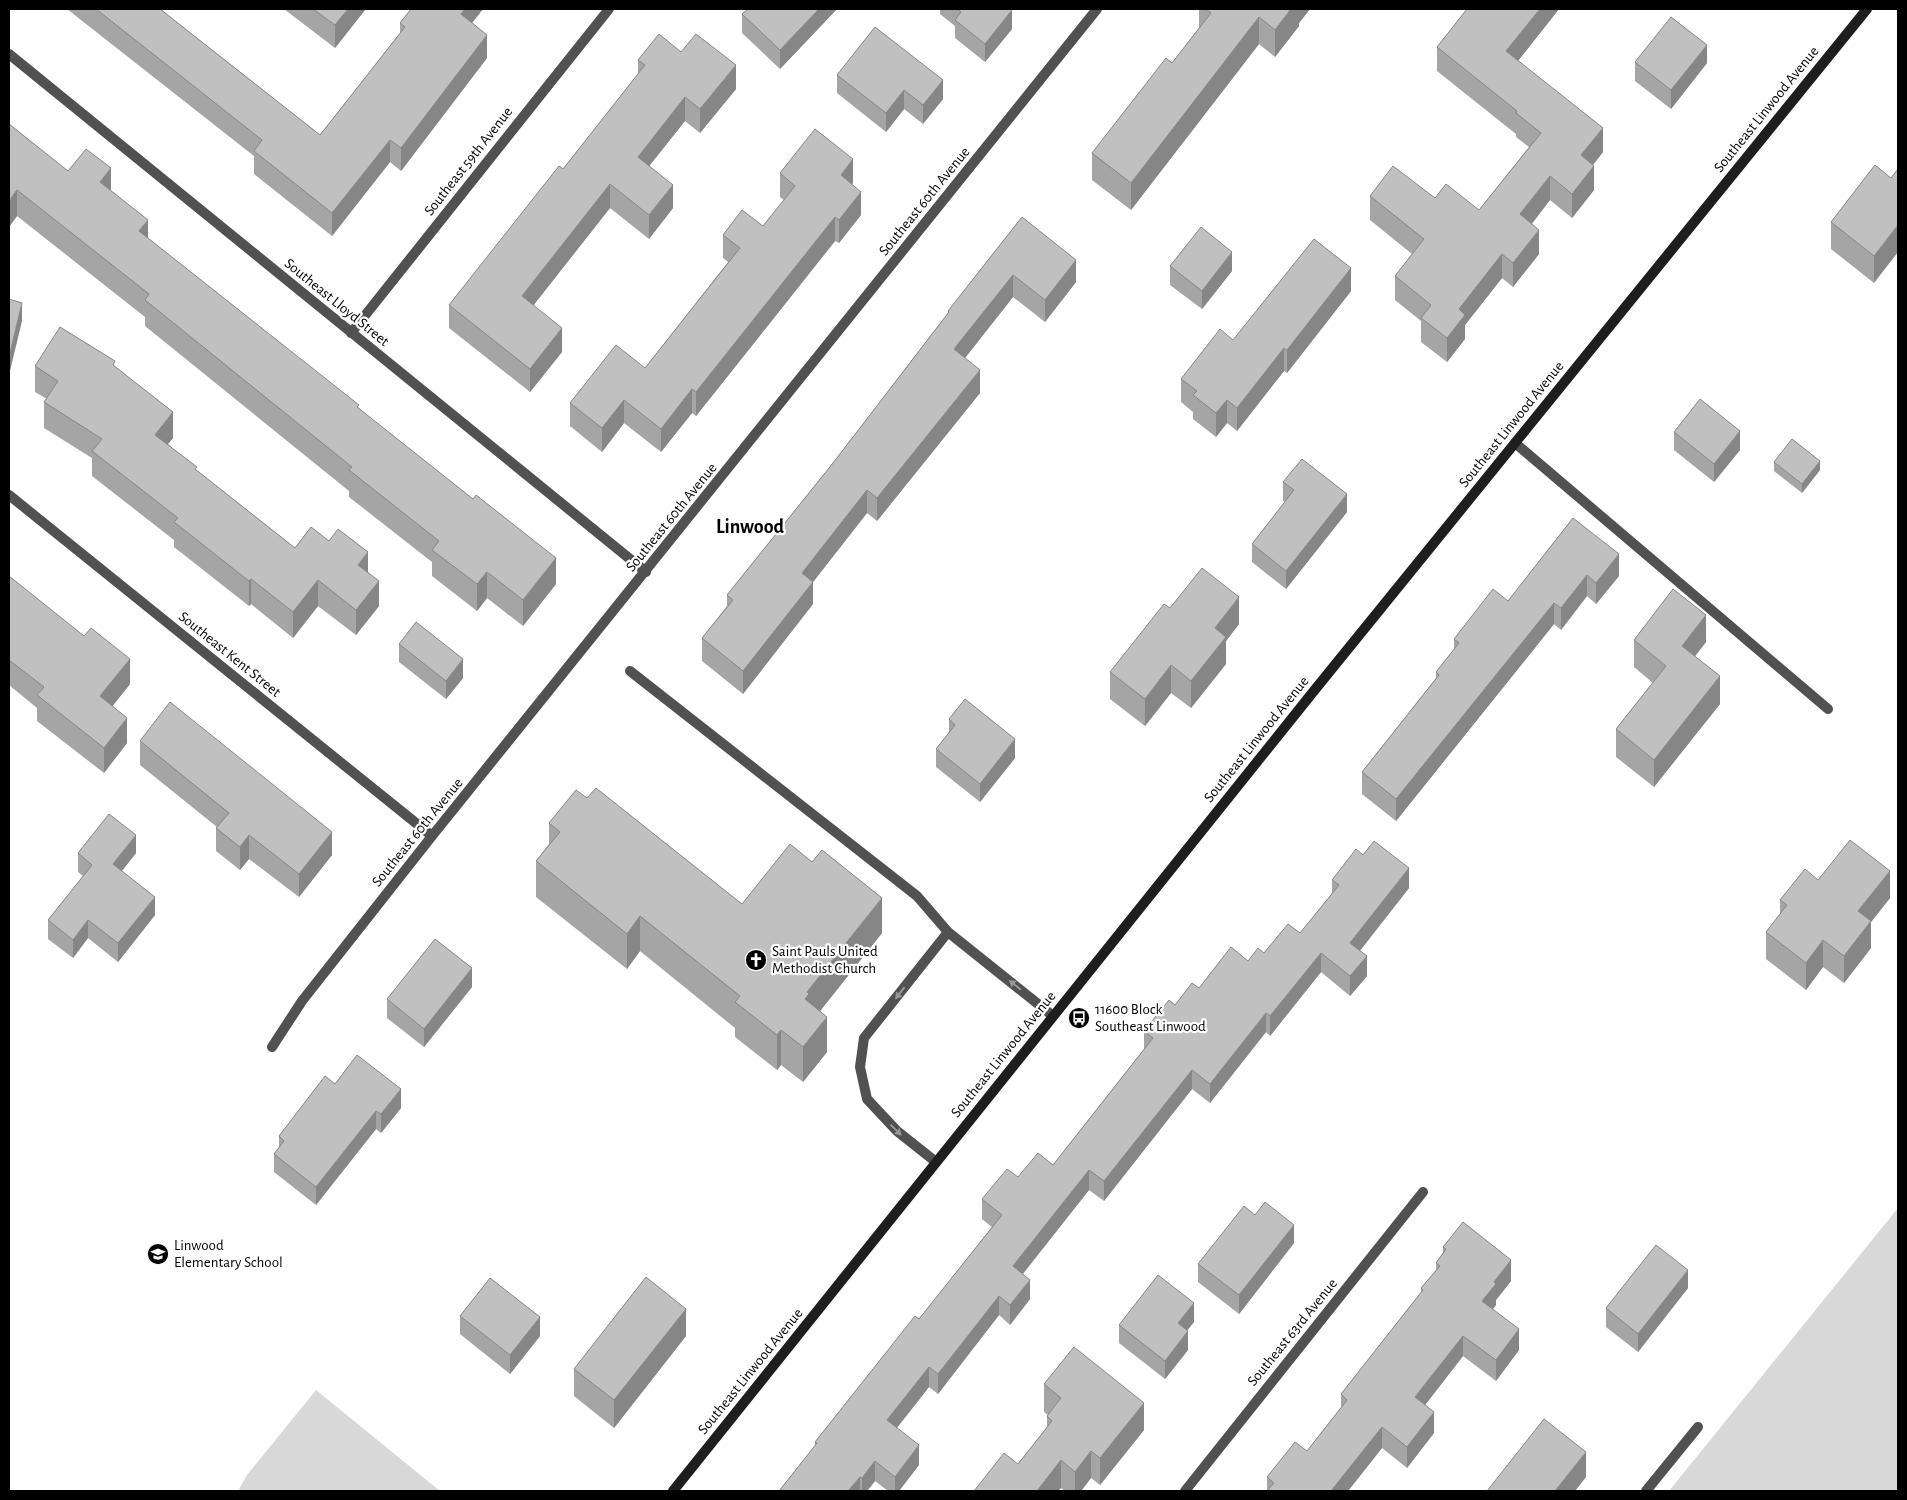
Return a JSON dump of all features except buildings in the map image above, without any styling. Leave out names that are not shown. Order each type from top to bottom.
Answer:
[{"type":"main road","name":"Southeast Linwood Avenue","points":[[673,1491],[1053,1016],[1867,9]]},
{"type":"street","name":"Southeast 59th Avenue","points":[[351,333],[608,9]]},
{"type":"street","name":"Southeast 60th Avenue","points":[[272,1047],[302,1001],[432,836],[1097,9]]},
{"type":"street","name":"Southeast Lloyd Street","points":[[9,54],[646,572]]},
{"type":"street","points":[[1514,444],[1828,709]]},
{"type":"street","name":"Southeast Kent Street","points":[[9,495],[432,836]]},
{"type":"street","points":[[630,671],[917,896],[948,932],[1053,1016]]},
{"type":"street","points":[[936,1162],[897,1131],[867,1099],[860,1067],[864,1038],[948,932]]},
{"type":"street","name":"Southeast 63rd Avenue","points":[[1185,1491],[1423,1192]]},
{"type":"street","points":[[1646,1491],[1698,1427]]},
{"type":"shaded area","points":[[1898,1208],[1898,1491],[1669,1491]]},
{"type":"shaded area","points":[[316,1390],[440,1491],[238,1491],[247,1475]]},
{"type":"place","name":"Saint Pauls United Methodist Church","points":[[756,960]]},
{"type":"place","name":"11600 Block Southeast Linwood","points":[[1079,1018]]},
{"type":"place","name":"Linwood Elementary School","points":[[158,1254]]},
{"type":"district","name":"Linwood","points":[[750,526]]}]
